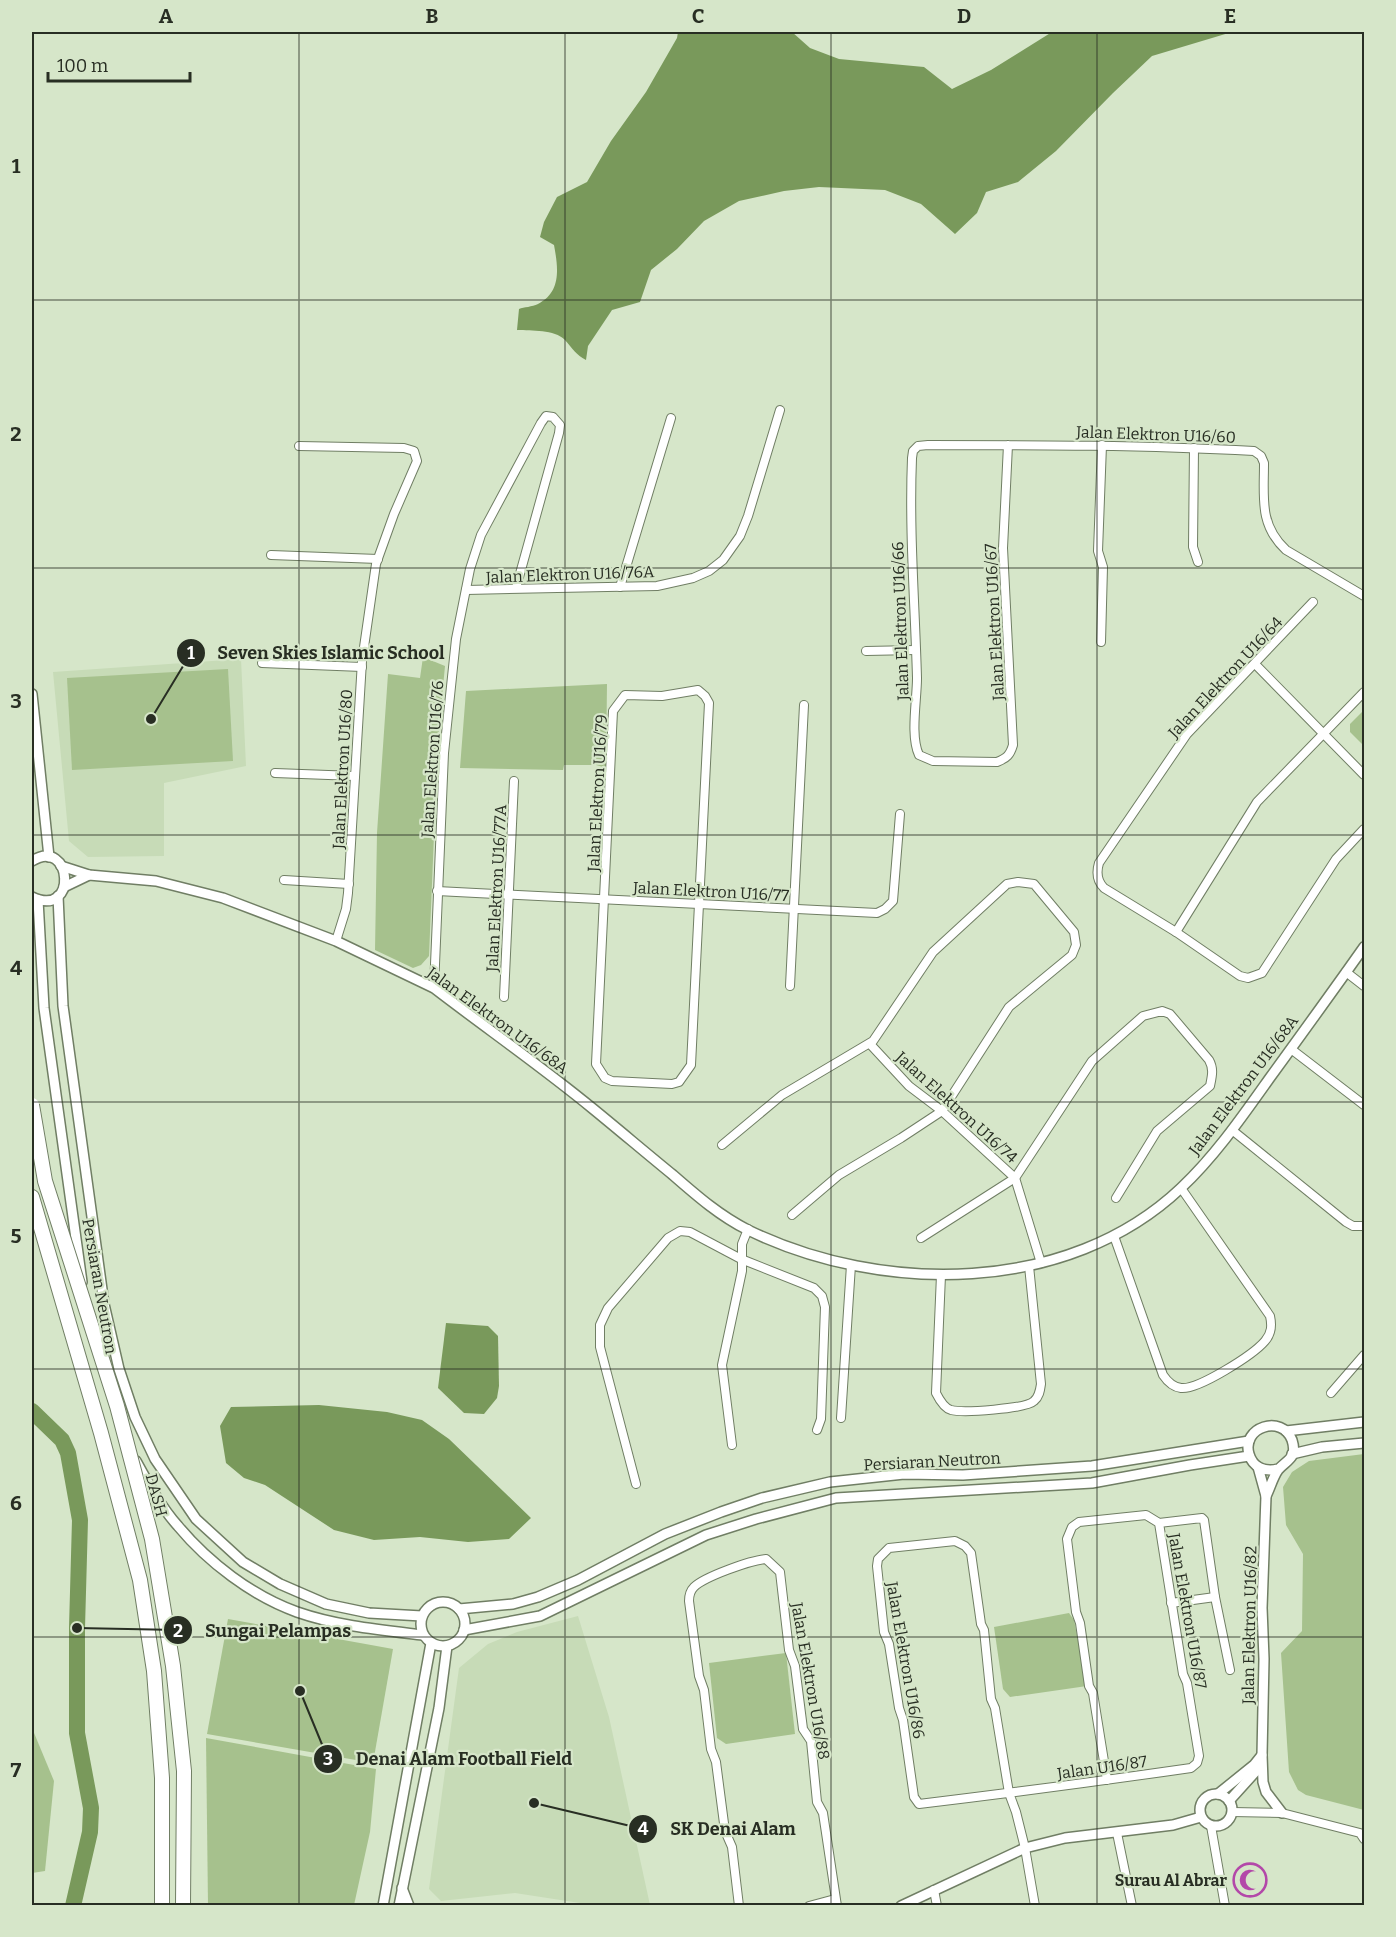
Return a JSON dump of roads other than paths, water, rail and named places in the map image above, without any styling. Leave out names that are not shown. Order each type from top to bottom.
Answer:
[{"type":"highway","name":"DASH","points":[[32,1105],[45,1181],[117,1406],[152,1539],[173,1666],[184,1772],[183,1905]]},
{"type":"highway","points":[[32,1197],[101,1433],[140,1580],[154,1671],[162,1778],[162,1905]]},
{"type":"street","name":"Jalan Elektron U16/76A","points":[[466,590],[657,586],[693,578],[709,571],[723,560],[740,536],[780,410]]},
{"type":"street","name":"Jalan Elektron U16/76","points":[[434,988],[444,753],[452,661],[466,590],[482,535],[546,416],[553,417],[560,425],[559,433],[516,588]]},
{"type":"street","points":[[620,587],[671,418]]},
{"type":"street","name":"Jalan Elektron U16/60","points":[[928,445],[1102,445],[1254,451],[1261,456],[1264,463],[1264,515],[1277,542],[1286,550],[1365,596]]},
{"type":"street","name":"Jalan Elektron U16/66","points":[[928,445],[918,446],[912,458],[910,546],[915,601],[916,749],[919,755],[933,761],[969,761]]},
{"type":"street","name":"Jalan Elektron U16/67","points":[[969,761],[997,762],[1011,754],[1013,745],[1003,548],[1008,445]]},
{"type":"street","points":[[1101,642],[1103,567],[1098,551],[1102,445]]},
{"type":"street","name":"Jalan Elektron U16/80","points":[[299,446],[404,448],[414,451],[417,461],[378,559],[362,667],[349,884],[346,909],[336,941]]},
{"type":"street","points":[[1194,448],[1193,547],[1198,562]]},
{"type":"street","points":[[271,555],[378,559]]},
{"type":"street","name":"Jalan Elektron U16/64","points":[[1176,932],[1099,884],[1097,876],[1099,863],[1187,734],[1313,602]]},
{"type":"street","points":[[866,651],[915,650]]},
{"type":"street","points":[[262,663],[362,667]]},
{"type":"street","points":[[1255,664],[1365,775]]},
{"type":"street","name":"Jalan Elektron U16/79","points":[[604,900],[613,711],[625,695],[662,696],[698,690],[709,703],[699,904]]},
{"type":"street","points":[[1365,692],[1257,802],[1176,932],[1240,976],[1255,977],[1266,968],[1336,859],[1365,829]]},
{"type":"street","points":[[32,694],[49,858],[42,857],[32,861]]},
{"type":"street","points":[[790,986],[804,705]]},
{"type":"street","points":[[275,773],[355,776]]},
{"type":"street","name":"Jalan Elektron U16/77A","points":[[504,997],[514,781]]},
{"type":"street","name":"Jalan Elektron U16/77","points":[[437,891],[877,913],[885,909],[892,901],[894,894],[900,814]]},
{"type":"street","name":"Jalan Elektron U16/68A","points":[[49,858],[61,866],[89,875],[156,881],[224,898],[336,941],[434,988],[589,1106],[713,1209],[748,1229],[806,1254],[851,1265],[941,1275],[1029,1266],[1089,1248],[1114,1236],[1160,1206],[1181,1188],[1232,1130],[1365,947]]},
{"type":"street","points":[[35,898],[52,899],[58,896],[64,887],[65,876],[61,866]]},
{"type":"street","points":[[64,887],[89,875]]},
{"type":"street","points":[[284,880],[349,884]]},
{"type":"street","points":[[722,1145],[782,1095],[870,1044],[878,1036],[933,952],[1006,884],[1018,882],[1034,884],[1074,932],[1075,951],[1009,1007],[942,1111],[902,1138],[839,1174],[792,1215]]},
{"type":"street","name":"Persiaran Neutron","points":[[58,896],[63,1006],[104,1304],[119,1369],[135,1417],[155,1459],[196,1519],[243,1562],[280,1584],[326,1604],[369,1613],[422,1616]]},
{"type":"street","name":"Persiaran Neutron","points":[[35,898],[44,1008],[86,1305],[99,1369],[120,1431],[146,1480],[176,1524],[196,1545],[237,1580],[296,1612],[374,1629],[423,1635]]},
{"type":"street","points":[[604,900],[596,1064],[605,1078],[617,1082],[640,1083],[672,1084],[679,1082],[691,1065],[699,904]]},
{"type":"street","points":[[1346,972],[1365,986]]},
{"type":"street","points":[[921,1238],[1015,1178],[1092,1061],[1143,1016],[1162,1011],[1170,1014],[1209,1060],[1212,1066],[1210,1086],[1157,1131],[1116,1198]]},
{"type":"street","name":"Jalan Elektron U16/74","points":[[870,1044],[909,1086],[942,1111],[1015,1178],[1041,1263]]},
{"type":"street","points":[[1291,1050],[1365,1105]]},
{"type":"street","points":[[1232,1130],[1346,1222],[1353,1226],[1365,1226]]},
{"type":"street","points":[[1114,1236],[1163,1375],[1167,1380],[1174,1386],[1190,1388],[1239,1361],[1266,1341],[1272,1329],[1270,1316],[1181,1188]]},
{"type":"street","points":[[732,1445],[722,1365],[742,1271],[742,1245],[748,1229]]},
{"type":"street","points":[[636,1485],[600,1347],[600,1325],[608,1308],[674,1233],[684,1231],[696,1234],[741,1259],[814,1288],[822,1296],[825,1307],[821,1419],[817,1430]]},
{"type":"street","points":[[841,1418],[851,1265]]},
{"type":"street","points":[[941,1275],[936,1393],[941,1402],[952,1410],[990,1410],[1028,1405],[1037,1398],[1040,1392],[1029,1266]]},
{"type":"street","points":[[1331,1393],[1365,1355]]},
{"type":"street","points":[[1266,1496],[1258,1467],[1249,1456],[1249,1441],[1258,1429],[1272,1425],[1286,1431],[1365,1422]]},
{"type":"street","points":[[1258,1467],[1271,1471],[1289,1461],[1292,1454],[1292,1442],[1286,1431]]},
{"type":"street","name":"Persiaran Neutron","points":[[459,1609],[513,1604],[538,1597],[578,1580],[665,1534],[762,1498],[830,1482],[904,1474],[963,1475],[1092,1466],[1249,1441]]},
{"type":"street","points":[[1292,1454],[1322,1447],[1365,1443]]},
{"type":"street","name":"Persiaran Neutron","points":[[464,1630],[540,1616],[706,1535],[836,1498],[1092,1483],[1249,1456]]},
{"type":"street","points":[[1266,1496],[1278,1469]]},
{"type":"street","name":"Jalan Elektron U16/82","points":[[1266,1496],[1262,1608],[1263,1782],[1266,1792],[1282,1813]]},
{"type":"street","name":"Jalan Elektron U16/87","points":[[1107,1780],[1093,1693],[1089,1686],[1080,1623],[1076,1612],[1067,1539],[1071,1527],[1079,1522],[1146,1515],[1159,1523],[1198,1746],[1197,1763]]},
{"type":"street","points":[[1159,1523],[1204,1518],[1215,1597],[1230,1670]]},
{"type":"street","name":"Jalan Elektron U16/86","points":[[1009,1793],[919,1804],[914,1797],[903,1720],[889,1644],[884,1632],[877,1566],[878,1560],[889,1548],[956,1541],[971,1553],[981,1624],[984,1630],[991,1699],[995,1708],[1009,1793],[1025,1848],[1035,1905]]},
{"type":"street","name":"Jalan Elektron U16/88","points":[[739,1905],[732,1847],[724,1831],[716,1762],[711,1749],[689,1600],[694,1587],[729,1570],[766,1559],[780,1572],[789,1650],[795,1666],[803,1729],[811,1741],[817,1802],[823,1813],[836,1902],[809,1905]]},
{"type":"street","points":[[1172,1603],[1215,1597]]},
{"type":"street","points":[[439,1602],[446,1602],[459,1609],[465,1622],[464,1630],[458,1640],[447,1646],[431,1643],[423,1635],[422,1616],[426,1609],[439,1602]]},
{"type":"street","points":[[383,1905],[431,1643]]},
{"type":"street","points":[[399,1905],[439,1708],[447,1646]]},
{"type":"street","points":[[1225,1905],[1211,1826],[1201,1817],[1200,1808],[1204,1799],[1218,1794],[1254,1765],[1262,1755]]},
{"type":"street","points":[[1229,1801],[1257,1770],[1262,1755]]},
{"type":"street","name":"Jalan U16/87","points":[[1009,1793],[1191,1768],[1197,1763]]},
{"type":"street","points":[[1211,1826],[1224,1824],[1231,1817],[1229,1801],[1218,1794]]},
{"type":"street","points":[[1232,1812],[1282,1813],[1360,1833],[1365,1839]]},
{"type":"street","points":[[901,1905],[1025,1848],[1065,1838],[1173,1825],[1201,1817]]},
{"type":"street","points":[[1117,1833],[1132,1905]]},
{"type":"street","points":[[402,1888],[409,1905]]},
{"type":"street","points":[[934,1890],[937,1905]]},
{"type":"waterway","points":[[32,1411],[62,1440],[68,1453],[80,1520],[77,1733],[91,1808],[90,1832],[73,1906]]},
{"type":"place","name":"Seven Skies Islamic School","points":[[151,719]]},
{"type":"place","name":"Sungai Pelampas","points":[[77,1628]]},
{"type":"place","name":"Denai Alam Football Field","points":[[300,1691]]},
{"type":"place","name":"SK Denai Alam","points":[[534,1803]]},
{"type":"place","name":"Surau Al Abrar","points":[[1250,1880]]}]
